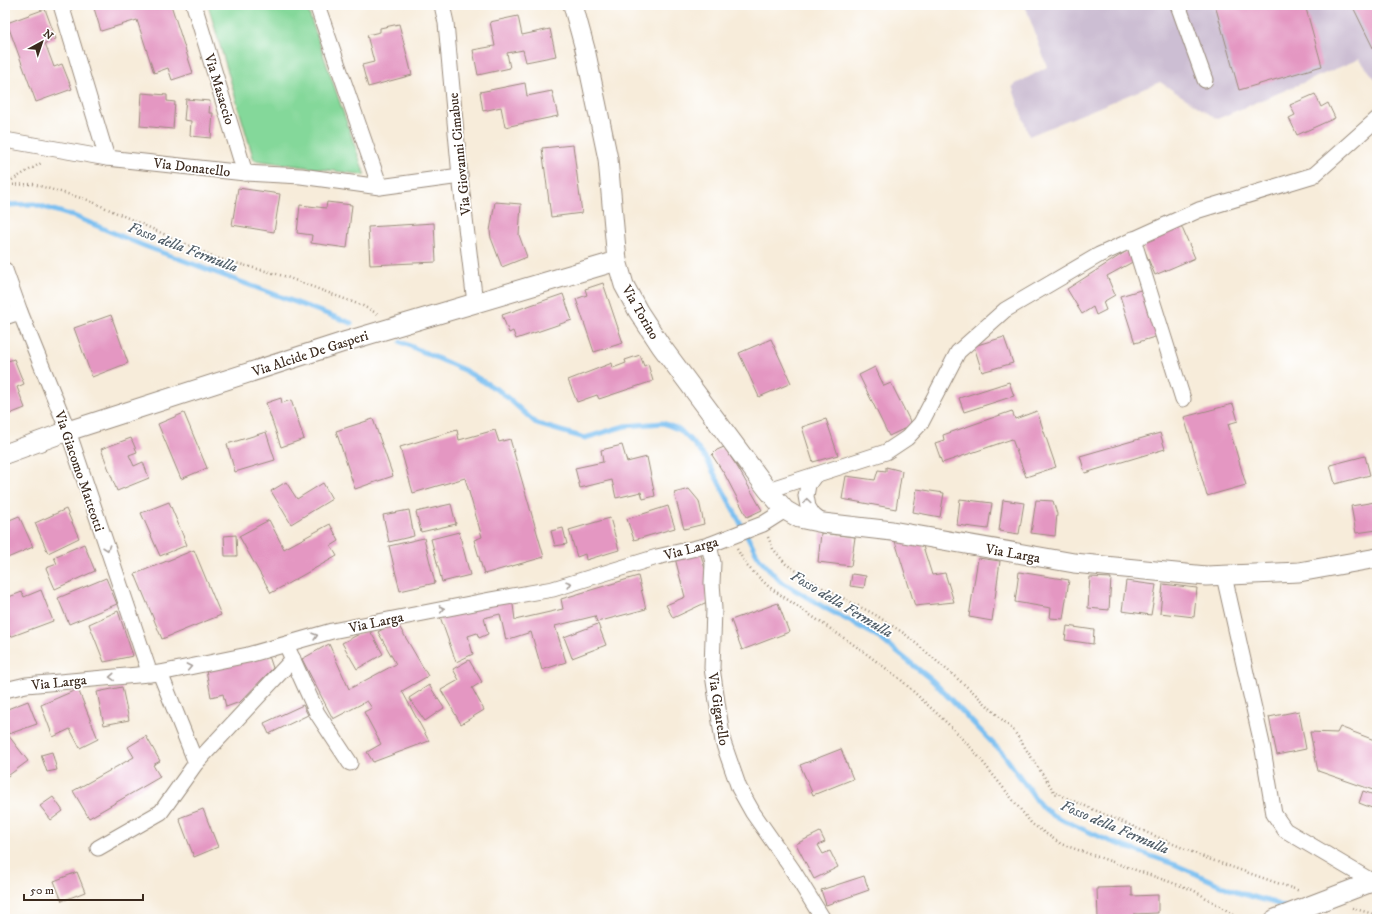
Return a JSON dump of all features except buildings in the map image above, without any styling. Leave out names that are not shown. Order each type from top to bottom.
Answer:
[{"type":"street","points":[[61,5],[107,158]]},
{"type":"street","name":"Via Masaccio","points":[[194,5],[245,173]]},
{"type":"street","points":[[317,5],[380,187]]},
{"type":"street","name":"Via Giovanni Cimabue","points":[[442,5],[446,23],[460,176],[475,303]]},
{"type":"street","name":"Via Torino","points":[[573,5],[608,159],[617,261],[624,285],[638,311],[661,346],[768,490],[785,510]]},
{"type":"street","points":[[1178,5],[1205,80]]},
{"type":"street","points":[[768,490],[886,452],[907,438],[921,423],[958,352],[1005,310],[1099,255],[1199,210],[1314,175],[1377,119]]},
{"type":"street","name":"Via Donatello","points":[[5,140],[107,158],[245,173],[302,176],[380,187],[460,176]]},
{"type":"street","points":[[1133,239],[1183,399]]},
{"type":"street","name":"Via Alcide De Gasperi","points":[[5,454],[68,431],[347,341],[617,261]]},
{"type":"street","name":"Via Giacomo Matteotti","points":[[5,270],[20,312],[68,431],[155,673],[196,763]]},
{"type":"street","points":[[5,317],[20,312]]},
{"type":"street","points":[[815,475],[808,485],[806,496],[808,507],[813,515],[823,523]]},
{"type":"street","name":"Via Larga","points":[[5,690],[26,685],[155,673],[248,655],[332,631],[410,614],[553,589],[657,557],[709,545],[761,524],[785,510],[799,518],[823,523],[892,532],[1074,564],[1206,576],[1299,572],[1377,558]]},
{"type":"street","name":"Via Gigarello","points":[[709,545],[713,563],[712,583],[714,609],[712,668],[723,742],[739,788],[753,814],[792,869],[823,919]]},
{"type":"street","points":[[1224,576],[1262,744],[1274,814],[1285,830],[1375,881]]},
{"type":"street","points":[[286,644],[317,713],[350,763]]},
{"type":"street","points":[[98,848],[161,812],[196,763],[292,658]]},
{"type":"street","points":[[1277,918],[1375,881]]},
{"type":"path","points":[[5,185],[33,184],[88,200],[217,258],[284,276],[363,306],[399,325]]},
{"type":"path","points":[[761,524],[773,549],[786,564],[820,587],[874,614],[905,634],[978,697],[1014,731],[1054,793],[1206,858],[1323,900]]},
{"type":"path","points":[[733,535],[747,566],[769,587],[889,670],[947,723],[974,751],[1032,824],[1061,844],[1193,890],[1241,919]]},
{"type":"shaded area","points":[[1025,5],[1377,5],[1377,81],[1359,59],[1217,119],[1160,82],[1029,136],[1012,86],[1047,67]]},
{"type":"green space","points":[[208,5],[306,5],[365,175],[254,160]]},
{"type":"waterway","name":"Fosso della Fermulla","points":[[5,205],[34,204],[76,217],[142,245],[351,323]]},
{"type":"waterway","name":"Fosso della Fermulla","points":[[401,342],[464,370],[501,392],[537,424],[585,438],[625,426],[663,423],[680,430],[707,460],[759,558],[780,581],[877,636],[933,681],[1004,755],[1041,806],[1054,816],[1107,840],[1176,865],[1236,892],[1287,908]]},
{"type":"waterway","name":"Fosso della Fermulla","points":[[1302,914],[1314,919]]}]
